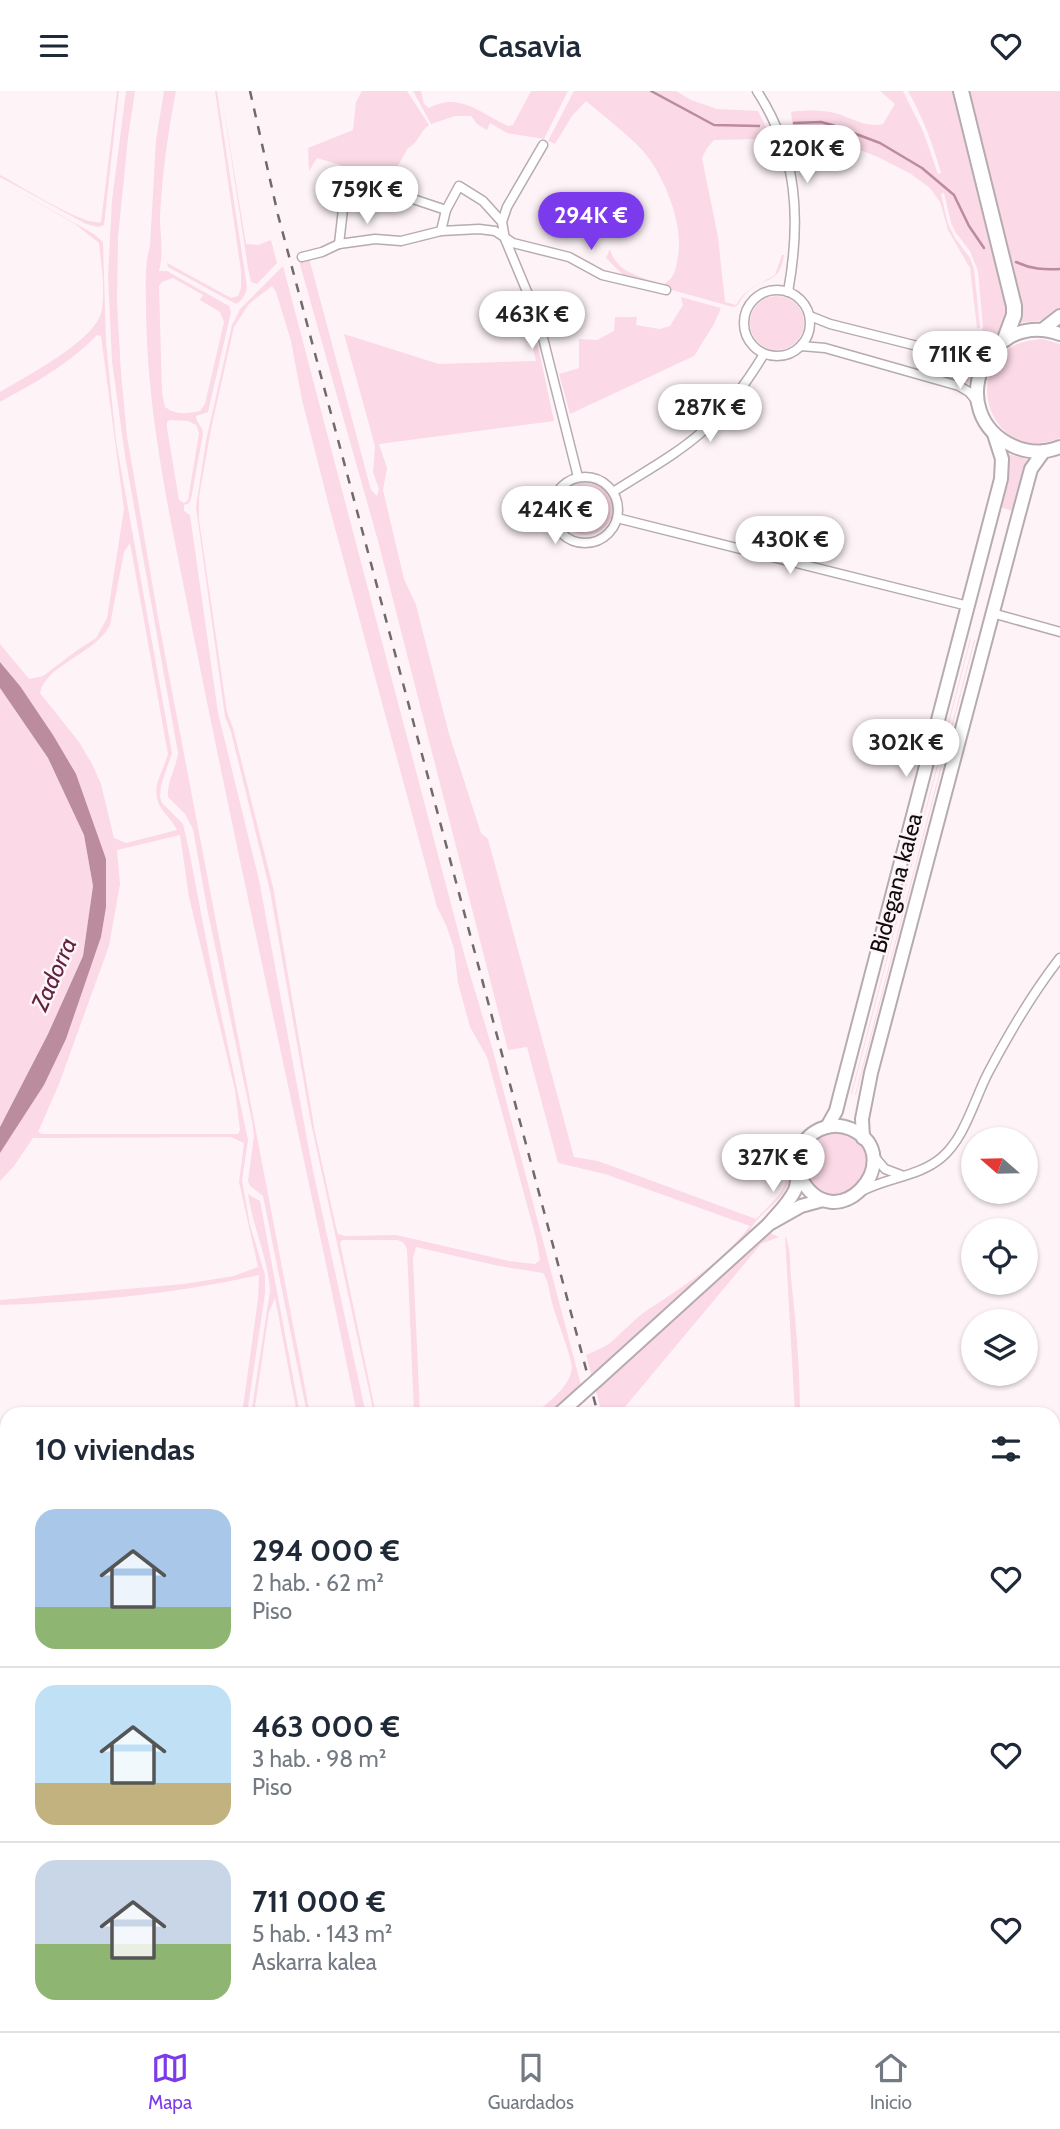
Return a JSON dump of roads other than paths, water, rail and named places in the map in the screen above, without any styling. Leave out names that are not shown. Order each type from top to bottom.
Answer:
[{"type":"highway","points":[[961,91],[1014,306],[1014,315],[1004,339]]},
{"type":"street","points":[[757,91],[787,154],[794,192],[796,231],[788,292]]},
{"type":"street","points":[[543,145],[507,207],[502,223],[505,239],[538,319],[578,477]]},
{"type":"street","points":[[340,244],[346,183],[353,179],[446,210]]},
{"type":"street","points":[[441,231],[446,210],[459,185],[483,201],[502,223]]},
{"type":"street","points":[[479,229],[502,223]]},
{"type":"street","points":[[302,257],[340,244],[375,239],[401,241],[441,231],[479,229],[495,231],[513,243],[569,257],[602,275],[666,290]]},
{"type":"street","points":[[768,292],[788,292],[802,301],[810,316],[809,332],[801,346],[788,355],[780,356],[764,354],[749,341],[744,321],[751,303],[768,292]]},
{"type":"street","points":[[810,316],[831,324],[953,355],[968,356],[992,350]]},
{"type":"street","points":[[1042,330],[1060,316]]},
{"type":"street","points":[[978,403],[979,375],[992,350],[1004,339],[1029,330],[1060,334]]},
{"type":"street","points":[[801,346],[825,348],[959,386],[969,392],[978,403]]},
{"type":"street","points":[[613,492],[676,452],[705,429],[730,402],[764,354]]},
{"type":"street","name":"Bidegana kalea","points":[[827,1126],[841,1095],[1003,472],[994,434],[981,414],[978,403]]},
{"type":"street","points":[[994,434],[1017,448],[1044,451],[1060,447]]},
{"type":"street","name":"Bidegana kalea","points":[[863,1138],[862,1119],[871,1073],[992,613],[1028,477],[1044,451]]},
{"type":"street","points":[[578,477],[598,479],[613,492],[617,500],[617,518],[613,527],[598,540],[579,542],[561,533],[552,515],[555,496],[568,481],[578,477]]},
{"type":"street","points":[[617,518],[968,606]]},
{"type":"street","points":[[992,613],[1060,632]]},
{"type":"street","points":[[799,1175],[812,1194],[836,1202],[848,1199],[879,1182],[928,1168],[948,1152],[956,1142],[998,1053],[1030,1000],[1060,958]]},
{"type":"street","points":[[567,1407],[769,1224],[790,1199],[799,1175],[798,1160],[803,1144],[810,1136],[827,1126],[841,1126],[853,1130],[863,1138],[877,1162],[904,1176]]},
{"type":"street","points":[[860,1193],[870,1178],[873,1161],[871,1152]]},
{"type":"street","points":[[769,1224],[801,1206],[823,1199]]},
{"type":"waterway","points":[[651,91],[714,125],[759,126]]},
{"type":"waterway","points":[[794,123],[821,122],[832,125],[880,143],[922,168],[954,195],[969,226],[984,248]]},
{"type":"waterway","points":[[1016,262],[1038,269],[1060,269]]},
{"type":"railway","points":[[250,91],[278,215],[596,1407]]},
{"type":"water label","name":"Zadorra","points":[[54,974]]}]
